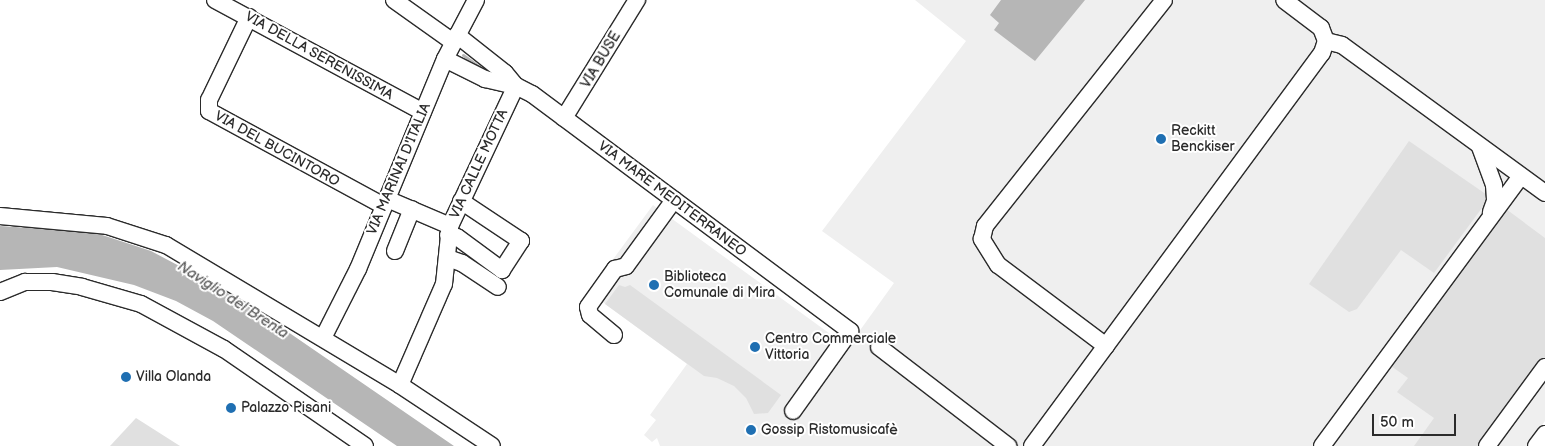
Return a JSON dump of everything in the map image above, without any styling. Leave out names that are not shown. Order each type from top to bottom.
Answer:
[{"type":"street","name":"VIA DELLA SERENISSIMA","points":[[215,0],[423,112]]},
{"type":"street","name":"VIA MARE MEDITERRANEO","points":[[394,0],[505,72],[516,86],[564,118],[850,331],[793,411]]},
{"type":"street","name":"VIA MARINAI D'ITALIA","points":[[323,338],[358,269],[445,58],[476,0]]},
{"type":"street","name":"VIA BUSE","points":[[564,118],[637,0]]},
{"type":"street","points":[[1106,346],[998,265],[982,239],[984,226],[1164,0]]},
{"type":"street","points":[[1032,446],[1322,53],[1326,40],[1321,28],[1284,0]]},
{"type":"street","name":"VIA DEL BUCINTORO","points":[[249,17],[209,100],[209,111],[385,203]]},
{"type":"street","points":[[1326,40],[1342,45],[1545,193]]},
{"type":"street","name":"VIA MARE MEDITERRANEO","points":[[445,58],[485,79],[516,86]]},
{"type":"street","name":"VIA CALLE MOTTA","points":[[400,385],[444,284],[448,258],[449,230],[516,86]]},
{"type":"street","points":[[1479,145],[1494,185],[1495,200],[1488,221]]},
{"type":"street","points":[[1322,446],[1521,176]]},
{"type":"street","points":[[614,335],[590,315],[588,307],[616,269],[626,266],[674,200]]},
{"type":"street","points":[[385,203],[412,209],[449,230],[502,270],[521,241],[461,201]]},
{"type":"street","points":[[395,252],[412,209]]},
{"type":"street","points":[[0,216],[76,221],[137,234],[193,260],[400,385],[492,446]]},
{"type":"street","points":[[448,258],[462,263],[498,287]]},
{"type":"street","points":[[3,290],[25,282],[52,282],[82,287],[141,304],[224,349],[365,446]]},
{"type":"street","points":[[879,347],[1008,446]]},
{"type":"street","points":[[1487,446],[1545,368]]},
{"type":"street","points":[[1536,446],[1545,434]]},
{"type":"shaded area","points":[[915,0],[1545,0],[1545,421],[1527,446],[660,446],[657,438],[652,442],[644,435],[656,420],[650,415],[687,364],[589,292],[653,205],[848,347],[894,283],[822,231],[966,41]]},
{"type":"shaded area","points":[[1409,141],[1490,197],[1434,273],[1401,250],[1357,309],[1349,312],[1309,284]]},
{"type":"shaded area","points":[[1506,209],[1545,238],[1545,358],[1480,446],[1414,446],[1434,418],[1397,392],[1408,378],[1391,366]]},
{"type":"shaded area","points":[[619,285],[625,287],[630,285],[781,395],[768,413],[754,414],[746,398],[734,386],[717,378],[704,376],[605,304]]},
{"type":"shaded area","points":[[136,418],[180,446],[110,446]]},
{"type":"water","points":[[1001,0],[1085,0],[1035,61],[994,30],[999,23],[990,15]]},
{"type":"water","name":"Naviglio del Brenta","points":[[0,226],[93,232],[151,251],[215,285],[288,332],[454,446],[397,446],[213,321],[176,301],[134,285],[57,267],[0,270]]},
{"type":"waterway","points":[[463,55],[481,68]]},
{"type":"place","name":"Reckitt Benckiser","points":[[1161,139]]},
{"type":"place","name":"Biblioteca Comunale di Mira","points":[[654,285]]},
{"type":"place","name":"Centro Commerciale Vittoria","points":[[755,347]]},
{"type":"place","name":"Villa Olanda","points":[[126,377]]},
{"type":"place","name":"Palazzo Pisani","points":[[231,408]]},
{"type":"place","name":"Gossip Ristomusicafè","points":[[751,430]]}]
